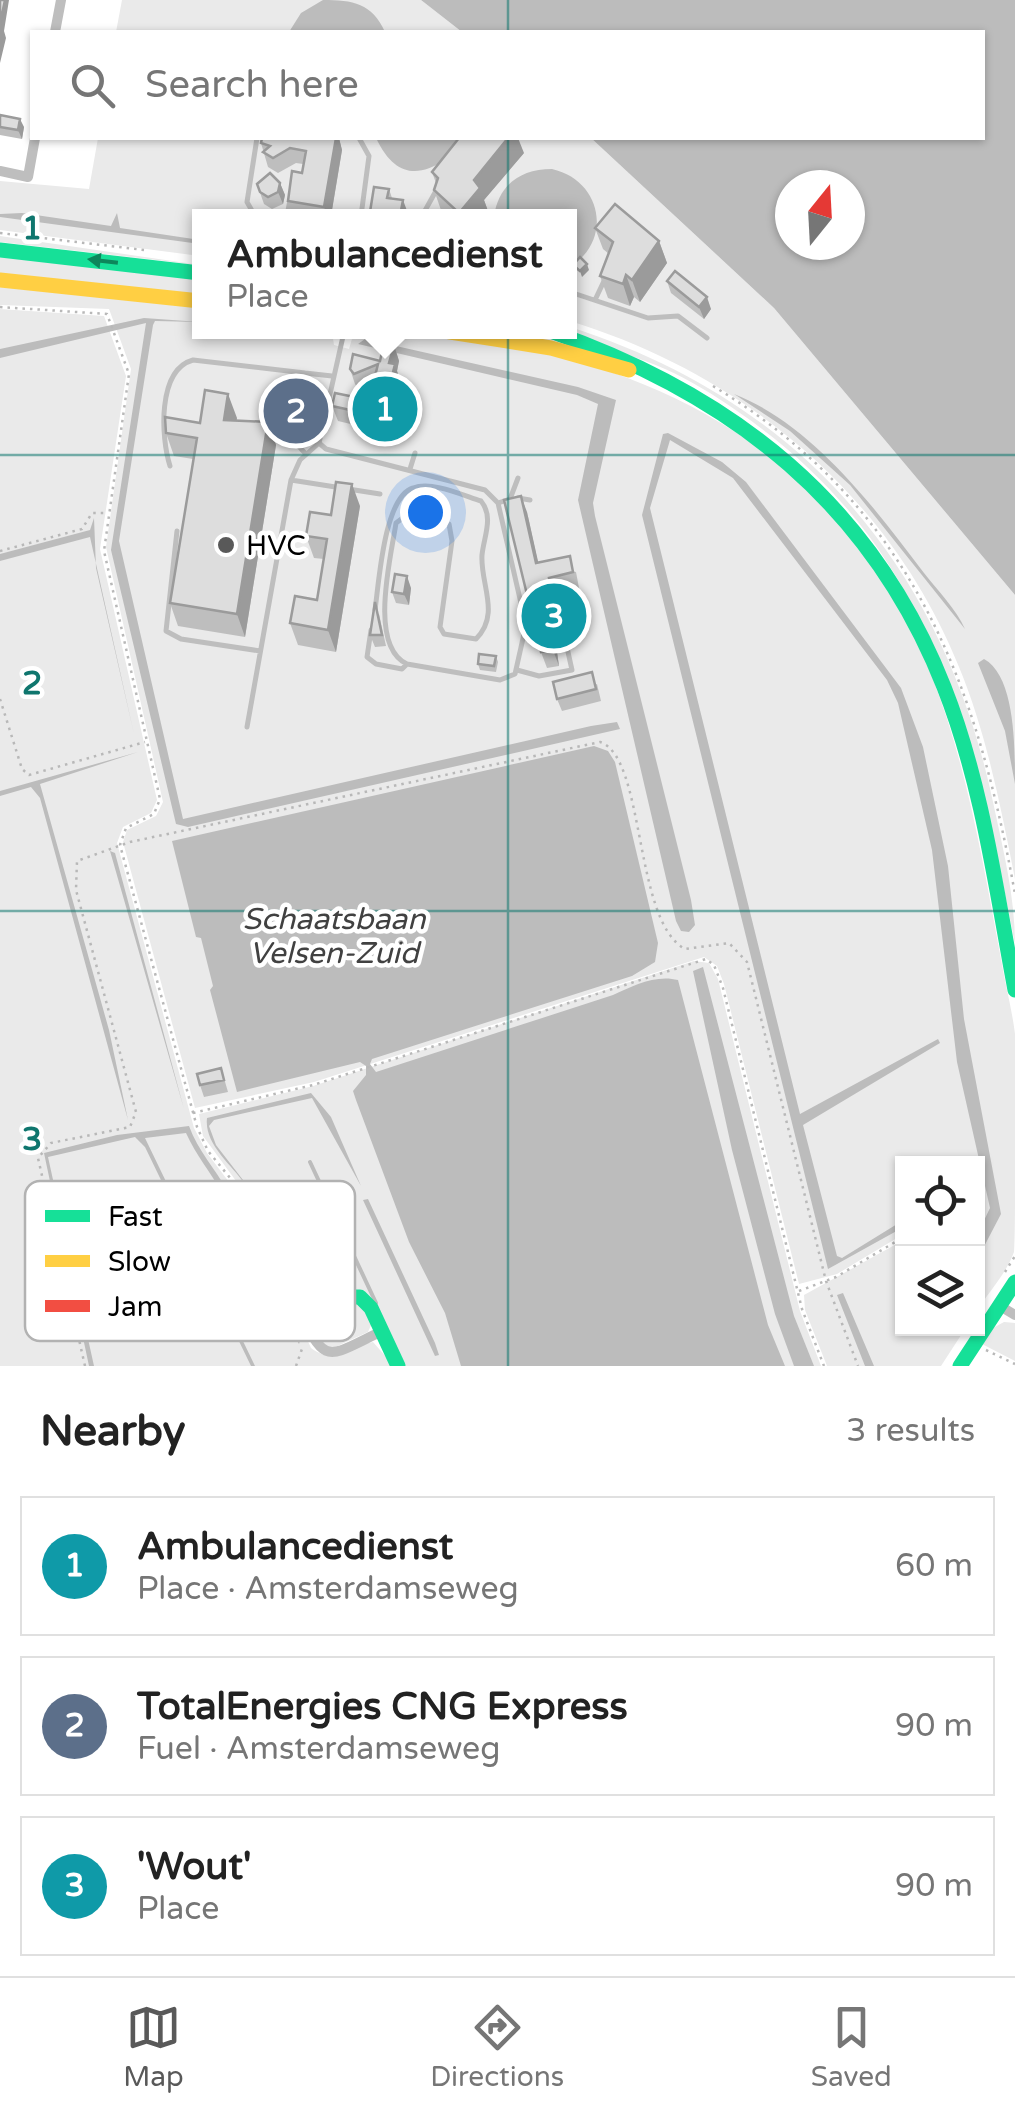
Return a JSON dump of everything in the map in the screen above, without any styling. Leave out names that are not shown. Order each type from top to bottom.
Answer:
[{"type":"main road","points":[[0,250],[192,272]]},
{"type":"main road","points":[[0,280],[192,301]]},
{"type":"main road","points":[[498,339],[615,365],[679,392],[763,440]]},
{"type":"main road","points":[[574,339],[674,379],[716,404],[763,440],[852,527],[895,587],[929,649],[974,784],[1015,990]]},
{"type":"main road","points":[[960,1366],[1015,1282]]},
{"type":"main road","points":[[355,1296],[368,1302],[398,1366]]},
{"type":"street","points":[[55,30],[61,0]]},
{"type":"street","points":[[0,171],[28,176],[35,140]]},
{"type":"street","points":[[1000,1306],[1015,1316]]},
{"type":"street","points":[[312,1341],[320,1350],[332,1353],[382,1331]]},
{"type":"lane","points":[[251,209],[247,202],[257,140]]},
{"type":"lane","points":[[360,140],[369,156],[362,209]]},
{"type":"lane","points":[[424,209],[448,175]]},
{"type":"lane","points":[[288,209],[292,190]]},
{"type":"lane","points":[[594,300],[606,272]]},
{"type":"lane","points":[[577,294],[648,318],[678,316],[707,338]]},
{"type":"lane","points":[[248,726],[290,480],[306,454],[319,442],[342,339]]},
{"type":"lane","points":[[170,466],[162,435],[172,378],[184,362],[334,376]]},
{"type":"lane","points":[[306,372],[292,407],[292,440],[306,454]]},
{"type":"lane","points":[[319,442],[326,449],[486,490],[498,503],[526,624],[518,670]]},
{"type":"lane","points":[[410,470],[414,453]]},
{"type":"lane","points":[[510,500],[518,478]]},
{"type":"lane","points":[[290,480],[380,494]]},
{"type":"lane","points":[[407,664],[402,668],[376,664],[366,658],[391,513],[405,492],[416,486],[481,501],[488,516],[482,557],[489,608],[484,632],[476,639],[444,634],[440,627],[452,541],[448,524],[408,514],[396,523],[383,600],[392,652],[407,664],[500,680],[518,670],[539,676],[572,670],[566,643]]},
{"type":"lane","points":[[498,503],[530,500]]},
{"type":"lane","points":[[177,531],[166,631],[182,639],[260,651]]},
{"type":"path","points":[[0,233],[150,251]]},
{"type":"path","points":[[0,307],[108,316],[129,374],[106,514],[104,558],[160,804],[151,816],[126,828],[120,845],[193,1113],[208,1150],[233,1181]]},
{"type":"path","points":[[710,385],[773,426],[824,470],[877,529],[919,591],[951,654],[979,733],[1015,894]]},
{"type":"path","points":[[0,551],[82,529],[92,514],[106,514]]},
{"type":"path","points":[[0,699],[22,769],[30,775],[147,742]]},
{"type":"path","points":[[43,1181],[38,1158],[46,1146],[125,1128],[136,1116],[74,873],[80,859],[120,845],[569,746],[609,745],[625,770],[642,854],[672,938],[685,949],[728,943],[746,962],[826,1282],[858,1366]]},
{"type":"path","points":[[193,1113],[364,1069],[706,959],[714,965],[798,1292],[824,1366]]},
{"type":"path","points":[[798,1292],[826,1282],[895,1242]]},
{"type":"path","points":[[79,1341],[85,1366]]},
{"type":"path","points":[[296,1366],[307,1341]]},
{"type":"path","points":[[975,1343],[1015,1364]]},
{"type":"shaded area","points":[[122,0],[421,0],[459,30],[116,30]]},
{"type":"shaded area","points":[[98,140],[593,140],[774,308],[1015,595],[1015,879],[992,772],[969,693],[930,605],[894,548],[852,497],[804,450],[752,409],[695,374],[634,344],[577,324],[577,209],[192,209],[192,255],[0,230],[0,181],[89,189]]},
{"type":"shaded area","points":[[0,236],[192,264],[0,242]]},
{"type":"shaded area","points":[[0,257],[192,278],[192,297],[0,276]]},
{"type":"shaded area","points":[[0,284],[192,305],[192,339],[333,339],[334,345],[349,349],[352,339],[460,339],[536,351],[621,375],[700,411],[771,458],[835,517],[888,589],[944,708],[973,815],[1012,1015],[1014,1252],[985,1299],[985,1156],[895,1156],[895,1239],[837,1274],[799,1284],[724,984],[717,966],[704,957],[314,1082],[195,1108],[123,842],[127,830],[156,816],[163,802],[106,547],[131,369],[109,309],[0,305]]},
{"type":"shaded area","points":[[0,309],[104,316],[126,376],[100,549],[157,800],[151,813],[123,827],[117,843],[194,1128],[228,1181],[25,1181],[25,1341],[308,1341],[311,1348],[327,1355],[342,1354],[373,1342],[394,1366],[0,1366]]},
{"type":"shaded area","points":[[577,330],[652,359],[727,399],[792,448],[849,504],[898,568],[938,639],[970,717],[1004,855],[1015,944],[981,789],[960,716],[933,646],[899,580],[856,519],[802,462],[702,388],[600,344]]},
{"type":"shaded area","points":[[694,961],[709,963],[718,979],[800,1311],[821,1366],[402,1366],[365,1295],[355,1297],[355,1181],[236,1181],[203,1136],[199,1114],[313,1086]]},
{"type":"shaded area","points":[[895,1245],[895,1336],[960,1336],[941,1366],[827,1366],[805,1310],[804,1295]]},
{"type":"shaded area","points":[[360,1301],[372,1323],[368,1332],[355,1338],[355,1302]]},
{"type":"shaded area","points":[[1004,1322],[1015,1323],[1015,1361],[982,1344],[993,1328]]},
{"type":"shaded area","points":[[319,1341],[348,1341],[331,1349]]},
{"type":"water","points":[[323,0],[344,1],[368,9],[384,30],[290,30],[301,13]]},
{"type":"water","points":[[421,0],[1015,0],[1015,595],[774,308],[593,140],[985,140],[985,30],[459,30]]},
{"type":"water","points":[[377,140],[470,140],[435,166],[422,170],[410,171],[387,156]]},
{"type":"water","points":[[541,170],[569,175],[591,197],[597,227],[593,241],[577,261],[577,209],[496,209],[513,181]]},
{"type":"water","points":[[22,213],[111,226],[117,213],[120,228],[192,239],[192,243],[0,217]]},
{"type":"water","points":[[144,318],[192,321],[155,321],[153,325],[119,541],[183,819],[591,726],[617,722],[620,729],[188,827],[176,824],[111,550],[146,323],[0,358],[0,349]]},
{"type":"water","points":[[365,339],[578,387],[616,400],[593,503],[691,900],[695,925],[689,932],[681,931],[676,921],[578,500],[598,404],[577,395],[358,344]]},
{"type":"water","points":[[734,394],[790,426],[840,470],[952,607],[965,629],[850,485],[790,431]]},
{"type":"water","points":[[668,433],[722,462],[746,482],[901,688],[923,747],[948,866],[964,1019],[1001,1214],[985,1245],[985,1218],[990,1208],[985,1156],[978,1156],[957,1062],[932,850],[898,703],[887,680],[733,478],[670,440],[650,508],[800,1114],[938,1039],[940,1043],[803,1125],[837,1256],[842,1258],[895,1225],[895,1232],[828,1269],[642,515],[663,434]]},
{"type":"water","points":[[94,518],[96,563],[90,537],[0,561],[0,554],[90,530]]},
{"type":"water","points":[[96,563],[134,734],[96,568]]},
{"type":"water","points":[[984,659],[1002,680],[1007,696],[1015,784],[1005,731],[978,663]]},
{"type":"water","name":"Schaatsbaan Velsen-Zuid","points":[[594,746],[608,751],[615,762],[658,943],[655,962],[632,976],[372,1059],[370,1064],[376,1072],[644,982],[678,980],[768,1325],[785,1366],[461,1366],[445,1313],[409,1242],[353,1091],[366,1075],[366,1066],[360,1062],[237,1092],[210,990],[213,986],[201,938],[196,937],[172,841]]},
{"type":"water","points":[[138,752],[40,784],[109,1030],[128,1120],[40,798],[31,787],[0,796],[0,791]]},
{"type":"water","points":[[110,851],[115,853],[184,1109]]},
{"type":"water","points":[[703,967],[794,1316],[814,1366],[794,1366],[775,1314],[732,1150],[693,971]]},
{"type":"water","points":[[311,1093],[331,1117],[361,1186],[312,1098],[214,1120],[209,1126],[216,1145],[244,1181],[214,1145],[207,1127],[207,1118]]},
{"type":"water","points":[[189,1126],[222,1181],[214,1181],[186,1133],[145,1138],[166,1181],[161,1181],[145,1147],[135,1137],[48,1157],[53,1181],[50,1181],[44,1153],[117,1135]]},
{"type":"water","points":[[368,1199],[439,1355],[435,1356],[363,1200]]},
{"type":"water","points":[[843,1293],[874,1366],[865,1366],[837,1295]]},
{"type":"water","points":[[84,1341],[88,1341],[94,1366],[89,1366]]},
{"type":"water","points":[[239,1341],[243,1341],[255,1366],[251,1366]]},
{"type":"building","points":[[0,115],[20,119],[18,130],[0,127]]},
{"type":"building","points":[[336,140],[324,207],[288,201],[292,171],[302,173],[306,151],[290,148],[273,158],[263,152],[270,146],[261,143]]},
{"type":"building","points":[[457,140],[506,140],[474,180],[480,188],[462,209],[455,209],[434,190],[438,178],[432,172]]},
{"type":"building","points":[[270,173],[280,183],[278,192],[268,197],[257,184]]},
{"type":"building","points":[[374,187],[389,189],[387,198],[403,200],[401,209],[370,209]]},
{"type":"building","points":[[615,204],[659,241],[632,280],[626,275],[623,284],[600,276],[613,242],[595,228]]},
{"type":"building","points":[[580,257],[587,264],[580,271],[577,268]]},
{"type":"building","points":[[675,271],[707,297],[699,307],[667,281]]},
{"type":"building","points":[[384,343],[394,345],[389,363],[395,364],[382,417],[332,406],[335,393],[369,400],[378,364],[354,374],[350,369],[353,354],[380,361]]},
{"type":"building","name":"HVC","points":[[205,390],[228,394],[224,420],[268,422],[237,614],[170,603],[197,438],[166,433],[165,417],[200,423]]},
{"type":"building","points":[[336,482],[352,484],[328,630],[290,623],[295,596],[317,600],[327,539],[306,536],[310,512],[331,515]]},
{"type":"building","points":[[521,496],[536,563],[570,556],[573,572],[549,578],[557,610],[550,622],[553,650],[541,652],[504,500]]},
{"type":"building","points":[[395,574],[407,576],[404,594],[392,592]]},
{"type":"building","points":[[375,602],[382,635],[370,635]]},
{"type":"building","points":[[479,654],[496,656],[494,666],[478,664]]},
{"type":"building","points":[[592,672],[596,689],[557,699],[553,682]]},
{"type":"building","points":[[221,1068],[224,1080],[200,1085],[197,1074]]},
{"type":"waterway","points":[[310,1162],[319,1181]]},
{"type":"waterway","points":[[355,1258],[376,1303]]},
{"type":"traffic: fast","points":[[0,250],[192,272]]},
{"type":"traffic: fast","points":[[571,339],[680,389],[737,424],[789,465],[836,511],[878,563],[914,622],[957,723],[987,837],[1015,990]]},
{"type":"traffic: fast","points":[[960,1366],[1015,1282]]},
{"type":"traffic: fast","points":[[355,1297],[371,1308],[398,1366]]},
{"type":"traffic: slow","points":[[0,280],[192,300]]},
{"type":"traffic: slow","points":[[494,339],[551,348],[629,370]]},
{"type":"place","name":"Ambulancedienst","points":[[385,409]]},
{"type":"place","name":"TotalEnergies CNG Express","points":[[296,411]]},
{"type":"place","name":"HVC","points":[[226,545]]},
{"type":"place","name":"'Wout'","points":[[554,616]]}]
